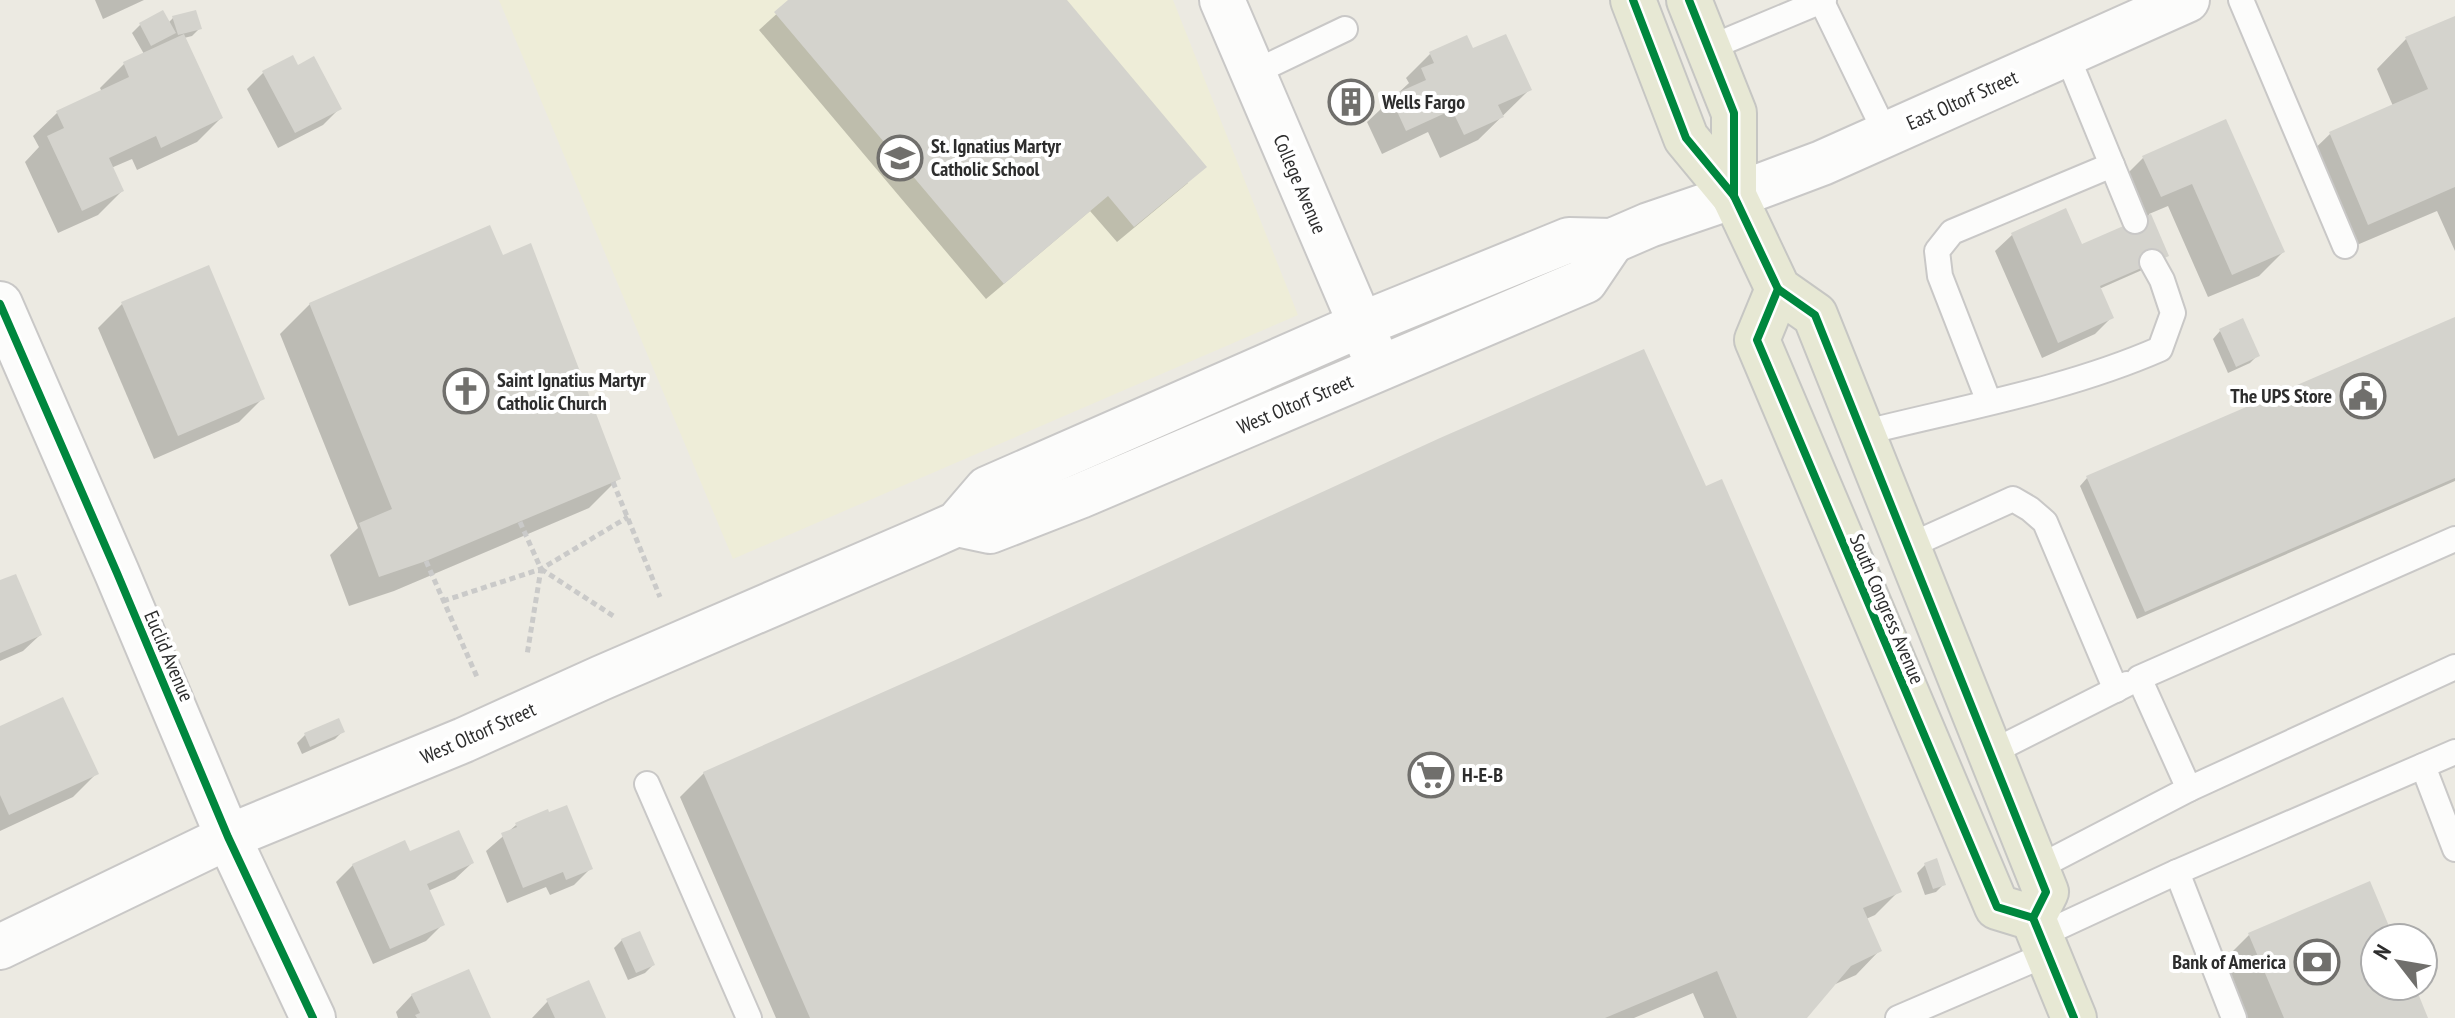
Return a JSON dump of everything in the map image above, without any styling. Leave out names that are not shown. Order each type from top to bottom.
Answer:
[{"type":"main road","name":"College Avenue","points":[[1222,0],[1379,367]]},
{"type":"main road","name":"South Congress Avenue","points":[[1633,0],[1686,138],[1734,196],[1778,289],[1815,315],[2046,892],[2040,936],[1997,907],[1757,340],[1778,289]]},
{"type":"main road","name":"South Congress Avenue","points":[[1689,0],[1734,113],[1734,196]]},
{"type":"main road","name":"East Oltorf Street","points":[[1734,196],[1822,163],[2187,0]]},
{"type":"main road","name":"West Oltorf Street","points":[[0,947],[228,837],[464,740],[957,524],[987,489],[1360,325],[1569,240],[1612,241],[1734,196]]},
{"type":"main road","name":"West Oltorf Street","points":[[957,524],[990,531],[1080,496],[1585,281],[1612,241]]},
{"type":"main road","name":"Euclid Avenue","points":[[0,304],[228,837],[313,1018]]},
{"type":"main road","points":[[2040,936],[2074,1018]]},
{"type":"lane","points":[[1709,48],[1822,0],[1886,134]]},
{"type":"lane","points":[[2241,0],[2345,246]]},
{"type":"lane","points":[[1253,73],[1345,29]]},
{"type":"lane","points":[[2066,53],[2135,221]]},
{"type":"lane","points":[[1989,402],[1940,276],[1937,251],[1952,232],[2112,165]]},
{"type":"lane","points":[[1862,433],[2120,366],[2160,349],[2173,313],[2152,262]]},
{"type":"lane","points":[[1907,547],[2013,499],[2030,509],[2045,522],[2116,690]]},
{"type":"lane","points":[[1990,753],[2139,678],[2455,539]]},
{"type":"lane","points":[[2037,868],[2189,789],[2455,667]]},
{"type":"lane","points":[[2139,678],[2189,789]]},
{"type":"lane","points":[[1898,1018],[2040,936],[2177,872],[2455,752]]},
{"type":"lane","points":[[2423,766],[2455,849]]},
{"type":"lane","points":[[647,784],[749,1018]]},
{"type":"lane","points":[[2177,872],[2234,1018]]},
{"type":"path","points":[[613,482],[660,597]]},
{"type":"path","points":[[443,601],[541,569],[628,517]]},
{"type":"path","points":[[520,522],[541,569],[615,617]]},
{"type":"path","points":[[426,561],[477,677]]},
{"type":"path","points":[[527,655],[541,569]]},
{"type":"shaded area","name":"St. Ignatius Martyr Catholic School","points":[[499,0],[1173,0],[1298,315],[733,559]]},
{"type":"building","points":[[788,0],[1067,0],[1207,167],[1134,227],[1108,196],[1004,284],[774,12]]},
{"type":"building","points":[[163,10],[176,33],[151,46],[139,23]]},
{"type":"building","points":[[196,10],[202,29],[178,35],[172,16]]},
{"type":"building","points":[[2455,16],[2455,187],[2368,225],[2329,132],[2428,89],[2405,37]]},
{"type":"building","points":[[184,34],[223,118],[161,148],[156,136],[109,158],[124,191],[82,211],[47,136],[64,128],[56,111],[129,77],[123,62]]},
{"type":"building","points":[[1506,34],[1532,90],[1498,105],[1504,117],[1464,135],[1452,110],[1406,131],[1390,96],[1426,80],[1421,68],[1434,63],[1429,52],[1467,35],[1473,48]]},
{"type":"building","points":[[293,55],[298,65],[314,56],[342,109],[295,133],[262,71]]},
{"type":"building","name":"Wells Fargo","points":[[1352,90],[1361,109],[1349,115],[1340,96]]},
{"type":"building","points":[[2226,119],[2285,252],[2232,275],[2192,184],[2161,197],[2142,156]]},
{"type":"building","points":[[2066,208],[2082,244],[2151,214],[2169,256],[2100,286],[2114,318],[2058,343],[2011,233]]},
{"type":"building","name":"Saint Ignatius Martyr Catholic Church","points":[[490,225],[503,255],[531,243],[621,479],[426,561],[379,577],[359,523],[392,509],[309,303]]},
{"type":"building","points":[[209,265],[265,399],[178,436],[121,302]]},
{"type":"building","name":"The UPS Store","points":[[2455,317],[2455,478],[2145,612],[2086,476]]},
{"type":"building","points":[[2243,318],[2260,356],[2236,367],[2219,329]]},
{"type":"building","name":"H-E-B","points":[[1644,349],[1706,486],[1722,479],[1902,892],[1863,908],[1882,951],[1851,966],[1807,1018],[1737,1018],[1717,971],[1605,1018],[810,1018],[703,772],[1440,438]]},
{"type":"building","points":[[16,574],[42,635],[0,653],[0,580]]},
{"type":"building","points":[[63,697],[99,774],[9,815],[0,795],[0,726]]},
{"type":"building","points":[[339,718],[345,732],[310,747],[304,733]]},
{"type":"building","points":[[567,805],[593,869],[566,880],[563,872],[523,888],[501,833],[517,827],[515,823],[524,819]]},
{"type":"building","points":[[459,830],[474,863],[427,884],[445,925],[390,949],[352,864],[405,840],[410,851]]},
{"type":"building","points":[[1937,858],[1946,885],[1933,889],[1924,863]]},
{"type":"building","name":"Bank of America","points":[[2370,881],[2387,922],[2359,922],[2359,1002],[2422,1002],[2428,1018],[2284,1018],[2248,933]]},
{"type":"building","points":[[640,931],[655,965],[636,973],[621,939]]},
{"type":"building","points":[[469,969],[491,1018],[417,1018],[415,1015],[420,1013],[411,994]]},
{"type":"building","points":[[589,980],[606,1018],[555,1018],[546,999]]},
{"type":"cycle path","points":[[1633,0],[1686,138],[1734,196],[1778,289],[1815,315],[2046,892],[2033,918],[2074,1018]]},
{"type":"cycle path","points":[[1689,0],[1734,113],[1734,196]]},
{"type":"cycle path","points":[[1778,289],[1757,340],[1997,907],[2033,918]]},
{"type":"cycle path","points":[[0,304],[228,837],[313,1018]]},
{"type":"place","name":"Wells Fargo","points":[[1351,102]]},
{"type":"place","name":"St. Ignatius Martyr Catholic School","points":[[900,158]]},
{"type":"place","name":"Saint Ignatius Martyr Catholic Church","points":[[466,391]]},
{"type":"place","name":"The UPS Store","points":[[2363,396]]},
{"type":"place","name":"H-E-B","points":[[1431,775]]},
{"type":"place","name":"Bank of America","points":[[2317,962]]}]
